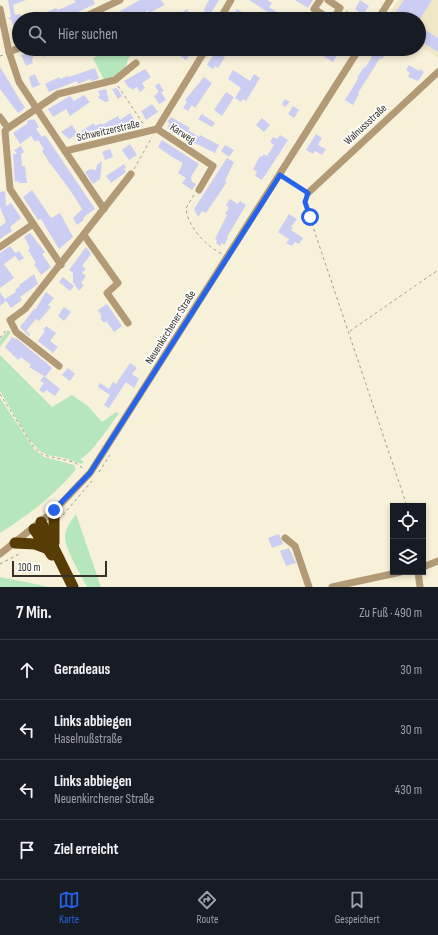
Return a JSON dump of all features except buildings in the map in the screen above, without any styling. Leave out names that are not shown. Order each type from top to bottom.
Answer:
[{"type":"highway","points":[[50,548],[54,510]]},
{"type":"highway","points":[[37,526],[73,587]]},
{"type":"highway","points":[[15,543],[35,544],[50,548]]},
{"type":"street","points":[[95,12],[120,0]]},
{"type":"street","points":[[224,12],[231,0]]},
{"type":"street","points":[[319,12],[314,9],[320,0]]},
{"type":"street","points":[[328,0],[340,8],[337,12]]},
{"type":"street","points":[[382,12],[390,0]]},
{"type":"street","name":"Schweitzerstraße","points":[[0,9],[9,52],[20,82],[64,151],[104,209]]},
{"type":"street","name":"Karweg","points":[[199,190],[213,166],[156,129],[202,56]]},
{"type":"street","name":"Neuenkirchener Straße","points":[[0,554],[37,526],[90,473],[355,56]]},
{"type":"street","points":[[61,265],[10,189],[5,131],[58,94],[115,80],[136,63]]},
{"type":"street","name":"Walnussstraße","points":[[308,193],[438,72]]},
{"type":"street","points":[[0,117],[8,128]]},
{"type":"street","name":"Schweitzerstraße","points":[[64,151],[149,132],[156,129]]},
{"type":"street","points":[[59,366],[16,332],[10,320],[26,309],[131,174]]},
{"type":"street","points":[[0,247],[34,224]]},
{"type":"street","points":[[84,235],[118,283],[107,293],[128,323]]},
{"type":"street","points":[[285,538],[295,546],[309,587]]},
{"type":"street","points":[[426,566],[438,561]]},
{"type":"street","points":[[332,587],[390,574]]},
{"type":"street","points":[[418,575],[420,587]]},
{"type":"path","points":[[340,8],[347,12]]},
{"type":"path","points":[[136,56],[136,63]]},
{"type":"path","points":[[115,80],[149,132]]},
{"type":"path","points":[[131,174],[156,129]]},
{"type":"path","points":[[280,175],[308,193],[305,202],[307,210],[406,503]]},
{"type":"path","points":[[199,190],[196,191],[186,208],[188,218],[195,229],[210,246],[227,257]]},
{"type":"path","points":[[349,331],[438,270]]},
{"type":"path","points":[[0,338],[7,330],[10,320]]},
{"type":"path","points":[[0,394],[33,446],[43,455],[74,462],[90,473]]},
{"type":"shaded area","points":[[398,0],[438,0],[438,58],[426,50],[426,12],[391,12]]},
{"type":"green space","points":[[97,56],[131,56],[125,70],[110,79],[104,80],[93,58]]},
{"type":"green space","points":[[8,330],[11,332],[0,347],[0,340]]},
{"type":"green space","points":[[0,355],[52,407],[72,395],[88,406],[102,422],[116,412],[119,413],[89,452],[80,459],[84,462],[81,464],[65,458],[47,455],[40,451],[28,438],[0,391]]},
{"type":"green space","points":[[0,398],[34,449],[44,457],[74,465],[76,469],[59,488],[40,504],[0,533]]},
{"type":"green space","points":[[76,514],[101,587],[87,587],[68,548],[65,534]]},
{"type":"green space","points":[[0,577],[50,587],[0,587]]},
{"type":"route","points":[[54,510],[90,473],[280,175],[308,193],[305,202],[310,217]]}]
